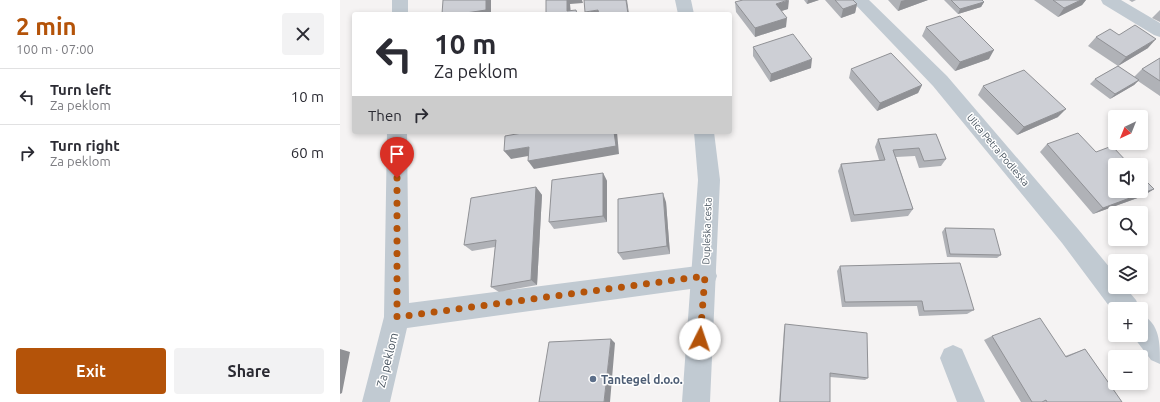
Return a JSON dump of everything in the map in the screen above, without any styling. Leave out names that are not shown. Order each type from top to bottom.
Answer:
[{"type":"street","points":[[400,0],[400,12]]},
{"type":"street","points":[[683,0],[686,12]]},
{"type":"street","name":"Ulica Petra Podleska","points":[[860,0],[940,81],[1070,236],[1122,302]]},
{"type":"street","points":[[1109,0],[1160,31]]},
{"type":"street","name":"Za peklom","points":[[376,402],[397,317],[397,134]]},
{"type":"street","name":"Dupleška cesta","points":[[696,402],[705,276],[709,180],[704,134]]},
{"type":"street","points":[[397,317],[705,276]]},
{"type":"street","points":[[1148,336],[1160,351]]},
{"type":"street","points":[[953,358],[971,402]]},
{"type":"building","points":[[443,0],[486,0],[486,10],[472,12],[442,12]]},
{"type":"building","points":[[546,0],[567,0],[567,11],[576,10],[576,12],[546,12]]},
{"type":"building","points":[[584,0],[626,0],[628,12],[598,12],[598,10],[585,12]]},
{"type":"building","points":[[743,0],[788,0],[776,4],[787,18],[755,28],[735,2]]},
{"type":"building","points":[[835,0],[853,0],[857,4],[843,9]]},
{"type":"building","points":[[951,0],[982,0],[984,2],[960,9]]},
{"type":"building","points":[[1053,0],[1081,0],[1064,8]]},
{"type":"building","points":[[960,16],[994,50],[960,62],[926,27]]},
{"type":"building","points":[[1135,25],[1156,39],[1126,57],[1096,37],[1110,29],[1119,35]]},
{"type":"building","points":[[793,34],[812,59],[771,74],[753,47]]},
{"type":"building","points":[[891,53],[922,85],[880,103],[851,69]]},
{"type":"building","points":[[1160,58],[1160,81],[1142,69]]},
{"type":"building","points":[[1118,66],[1139,80],[1115,94],[1095,79]]},
{"type":"building","points":[[1024,70],[1066,109],[1024,127],[983,86]]},
{"type":"building","points":[[1078,133],[1096,152],[1108,148],[1108,150],[1116,150],[1123,158],[1108,158],[1108,198],[1130,198],[1103,208],[1047,144]]},
{"type":"building","points":[[516,134],[614,134],[616,146],[528,161],[529,147],[504,151],[505,136]]},
{"type":"building","points":[[936,134],[946,159],[924,161],[919,148],[893,150],[913,209],[854,215],[841,164],[885,160],[878,139]]},
{"type":"building","points":[[603,173],[603,216],[549,222],[552,180]]},
{"type":"building","points":[[1148,183],[1154,189],[1148,191]]},
{"type":"building","points":[[536,187],[531,280],[491,287],[496,240],[464,245],[471,198]]},
{"type":"building","points":[[663,193],[667,246],[618,253],[618,199]]},
{"type":"building","points":[[945,228],[994,229],[1001,255],[950,254]]},
{"type":"building","points":[[960,263],[974,310],[924,311],[922,301],[845,302],[840,266]]},
{"type":"building","points":[[1040,318],[1066,357],[1085,349],[1108,382],[1108,390],[1114,390],[1122,402],[1047,402],[1046,400],[1042,402],[1032,402],[992,336]]},
{"type":"building","points":[[785,324],[867,333],[868,378],[830,373],[830,402],[780,402]]},
{"type":"building","points":[[611,339],[604,402],[539,402],[549,342]]},
{"type":"place","name":"Tantegel d.o.o.","points":[[593,379]]},
{"type":"route","points":[[397,178],[397,317],[705,276],[700,339]]}]
